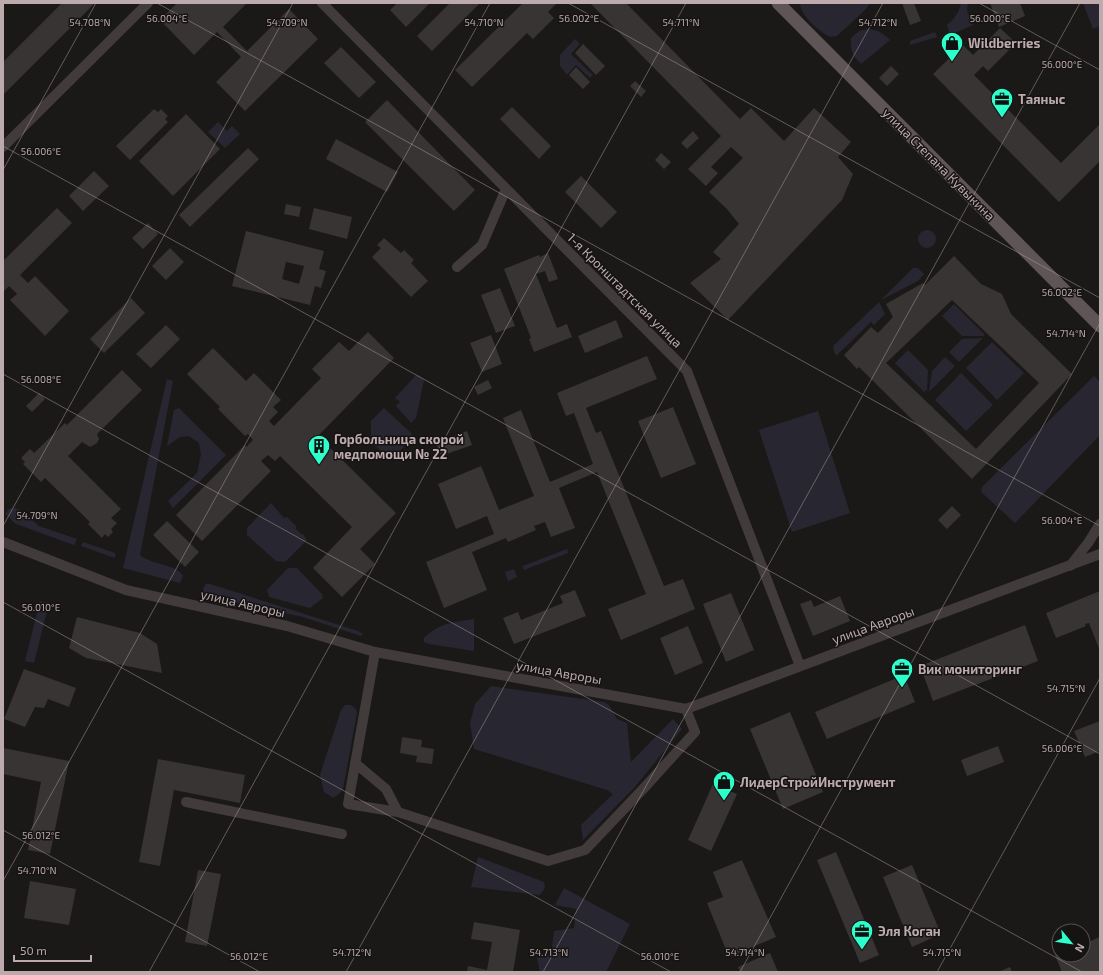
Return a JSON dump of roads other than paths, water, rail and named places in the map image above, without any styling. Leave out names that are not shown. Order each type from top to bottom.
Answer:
[{"type":"main road","name":"улица Степана Кувыкина","points":[[778,3],[1100,326]]},
{"type":"street","points":[[3,147],[148,3]]},
{"type":"street","name":"1-я Кронштадтская улица","points":[[322,3],[687,371],[800,666]]},
{"type":"street","points":[[457,267],[482,245],[506,189]]},
{"type":"street","points":[[1070,566],[1088,543],[1100,524]]},
{"type":"street","name":"улица Авроры","points":[[3,542],[126,590],[287,626],[375,652],[686,709],[1100,554]]},
{"type":"street","points":[[375,652],[348,804],[398,812],[548,861],[585,850],[695,732],[686,709]]},
{"type":"street","points":[[355,763],[386,789],[398,812]]},
{"type":"street","points":[[186,802],[342,834]]},
{"type":"place","name":"Wildberries","points":[[952,62]]},
{"type":"place","name":"Таяныс","points":[[1002,118]]},
{"type":"place","name":"Горбольница скорой медпомощи № 22","points":[[319,466]]},
{"type":"place","name":"Вик мониторинг","points":[[902,688]]},
{"type":"place","name":"ЛидерСтройИнструмент","points":[[724,802]]},
{"type":"place","name":"Эля Коган","points":[[862,950]]}]
